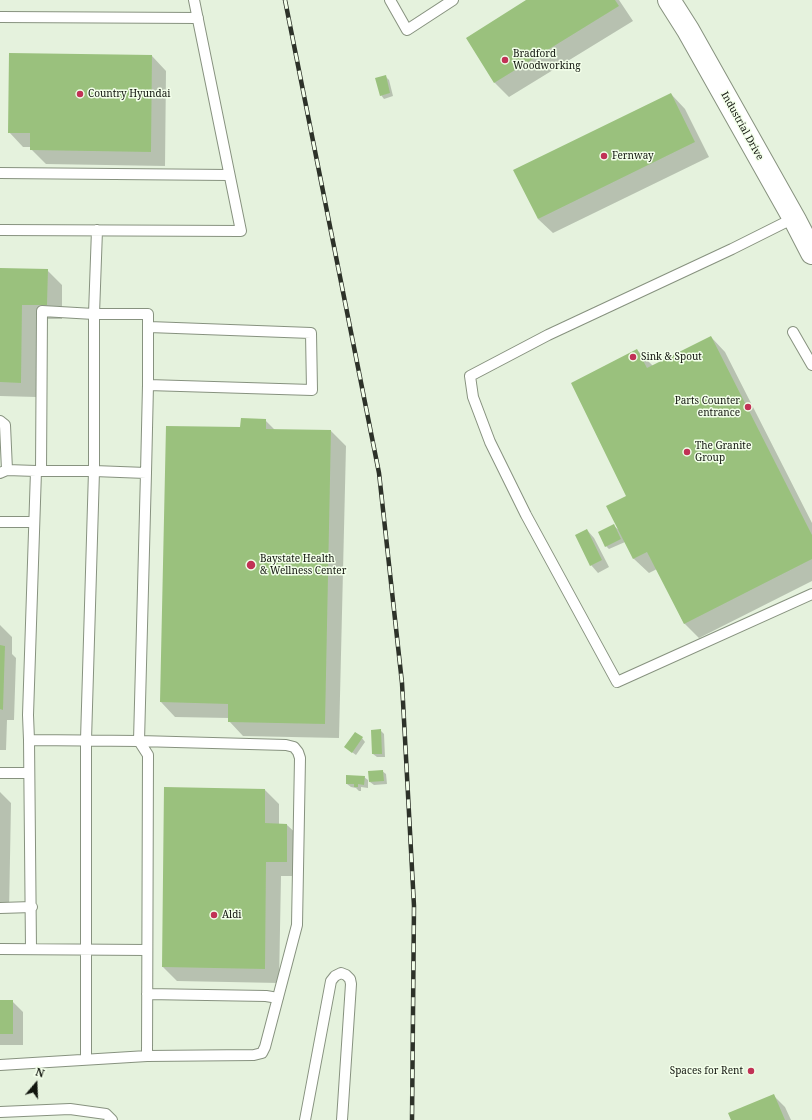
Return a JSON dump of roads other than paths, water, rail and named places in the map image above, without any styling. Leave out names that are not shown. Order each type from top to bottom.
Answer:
[{"type":"street","name":"Industrial Drive","points":[[670,0],[800,226],[812,253]]},
{"type":"lane","points":[[0,230],[241,231],[194,0]]},
{"type":"lane","points":[[390,0],[407,30],[453,0]]},
{"type":"lane","points":[[0,17],[198,18]]},
{"type":"lane","points":[[0,173],[229,175]]},
{"type":"lane","points":[[800,226],[732,249],[548,335],[470,376],[473,397],[490,442],[526,515],[617,682],[812,594]]},
{"type":"lane","points":[[86,1059],[86,740],[94,471],[94,314],[97,230]]},
{"type":"lane","points":[[31,950],[32,907],[28,715],[34,522],[38,471],[42,311],[94,314],[148,314],[148,385],[139,741],[148,755],[147,1056]]},
{"type":"lane","points":[[148,385],[312,390],[311,333],[149,327]]},
{"type":"lane","points":[[794,332],[812,365]]},
{"type":"lane","points":[[0,421],[5,424],[2,470],[146,473]]},
{"type":"lane","points":[[0,522],[34,522]]},
{"type":"lane","points":[[0,1065],[147,1056],[254,1055],[262,1053],[265,1047],[297,925],[300,758],[294,747],[286,745],[139,741],[29,740]]},
{"type":"lane","points":[[0,772],[29,773]]},
{"type":"lane","points":[[0,908],[32,907]]},
{"type":"lane","points":[[0,949],[147,950]]},
{"type":"lane","points":[[305,1120],[331,981],[335,976],[341,974],[346,975],[350,979],[351,984],[342,1120]]},
{"type":"lane","points":[[147,994],[266,996],[278,998]]},
{"type":"lane","points":[[0,1112],[70,1109],[106,1114],[112,1120]]},
{"type":"railway","points":[[285,0],[379,473],[402,683],[414,906],[412,1120]]},
{"type":"place","name":"Bradford Woodworking","points":[[505,60]]},
{"type":"place","name":"Country Hyundai","points":[[80,94]]},
{"type":"place","name":"Fernway","points":[[604,156]]},
{"type":"place","name":"Sink & Spout","points":[[633,357]]},
{"type":"place","name":"Parts Counter entrance","points":[[748,407]]},
{"type":"place","name":"The Granite Group","points":[[687,452]]},
{"type":"place","name":"Baystate Health & Wellness Center","points":[[251,565]]},
{"type":"place","name":"Aldi","points":[[214,915]]},
{"type":"place","name":"Spaces for Rent","points":[[751,1071]]}]
